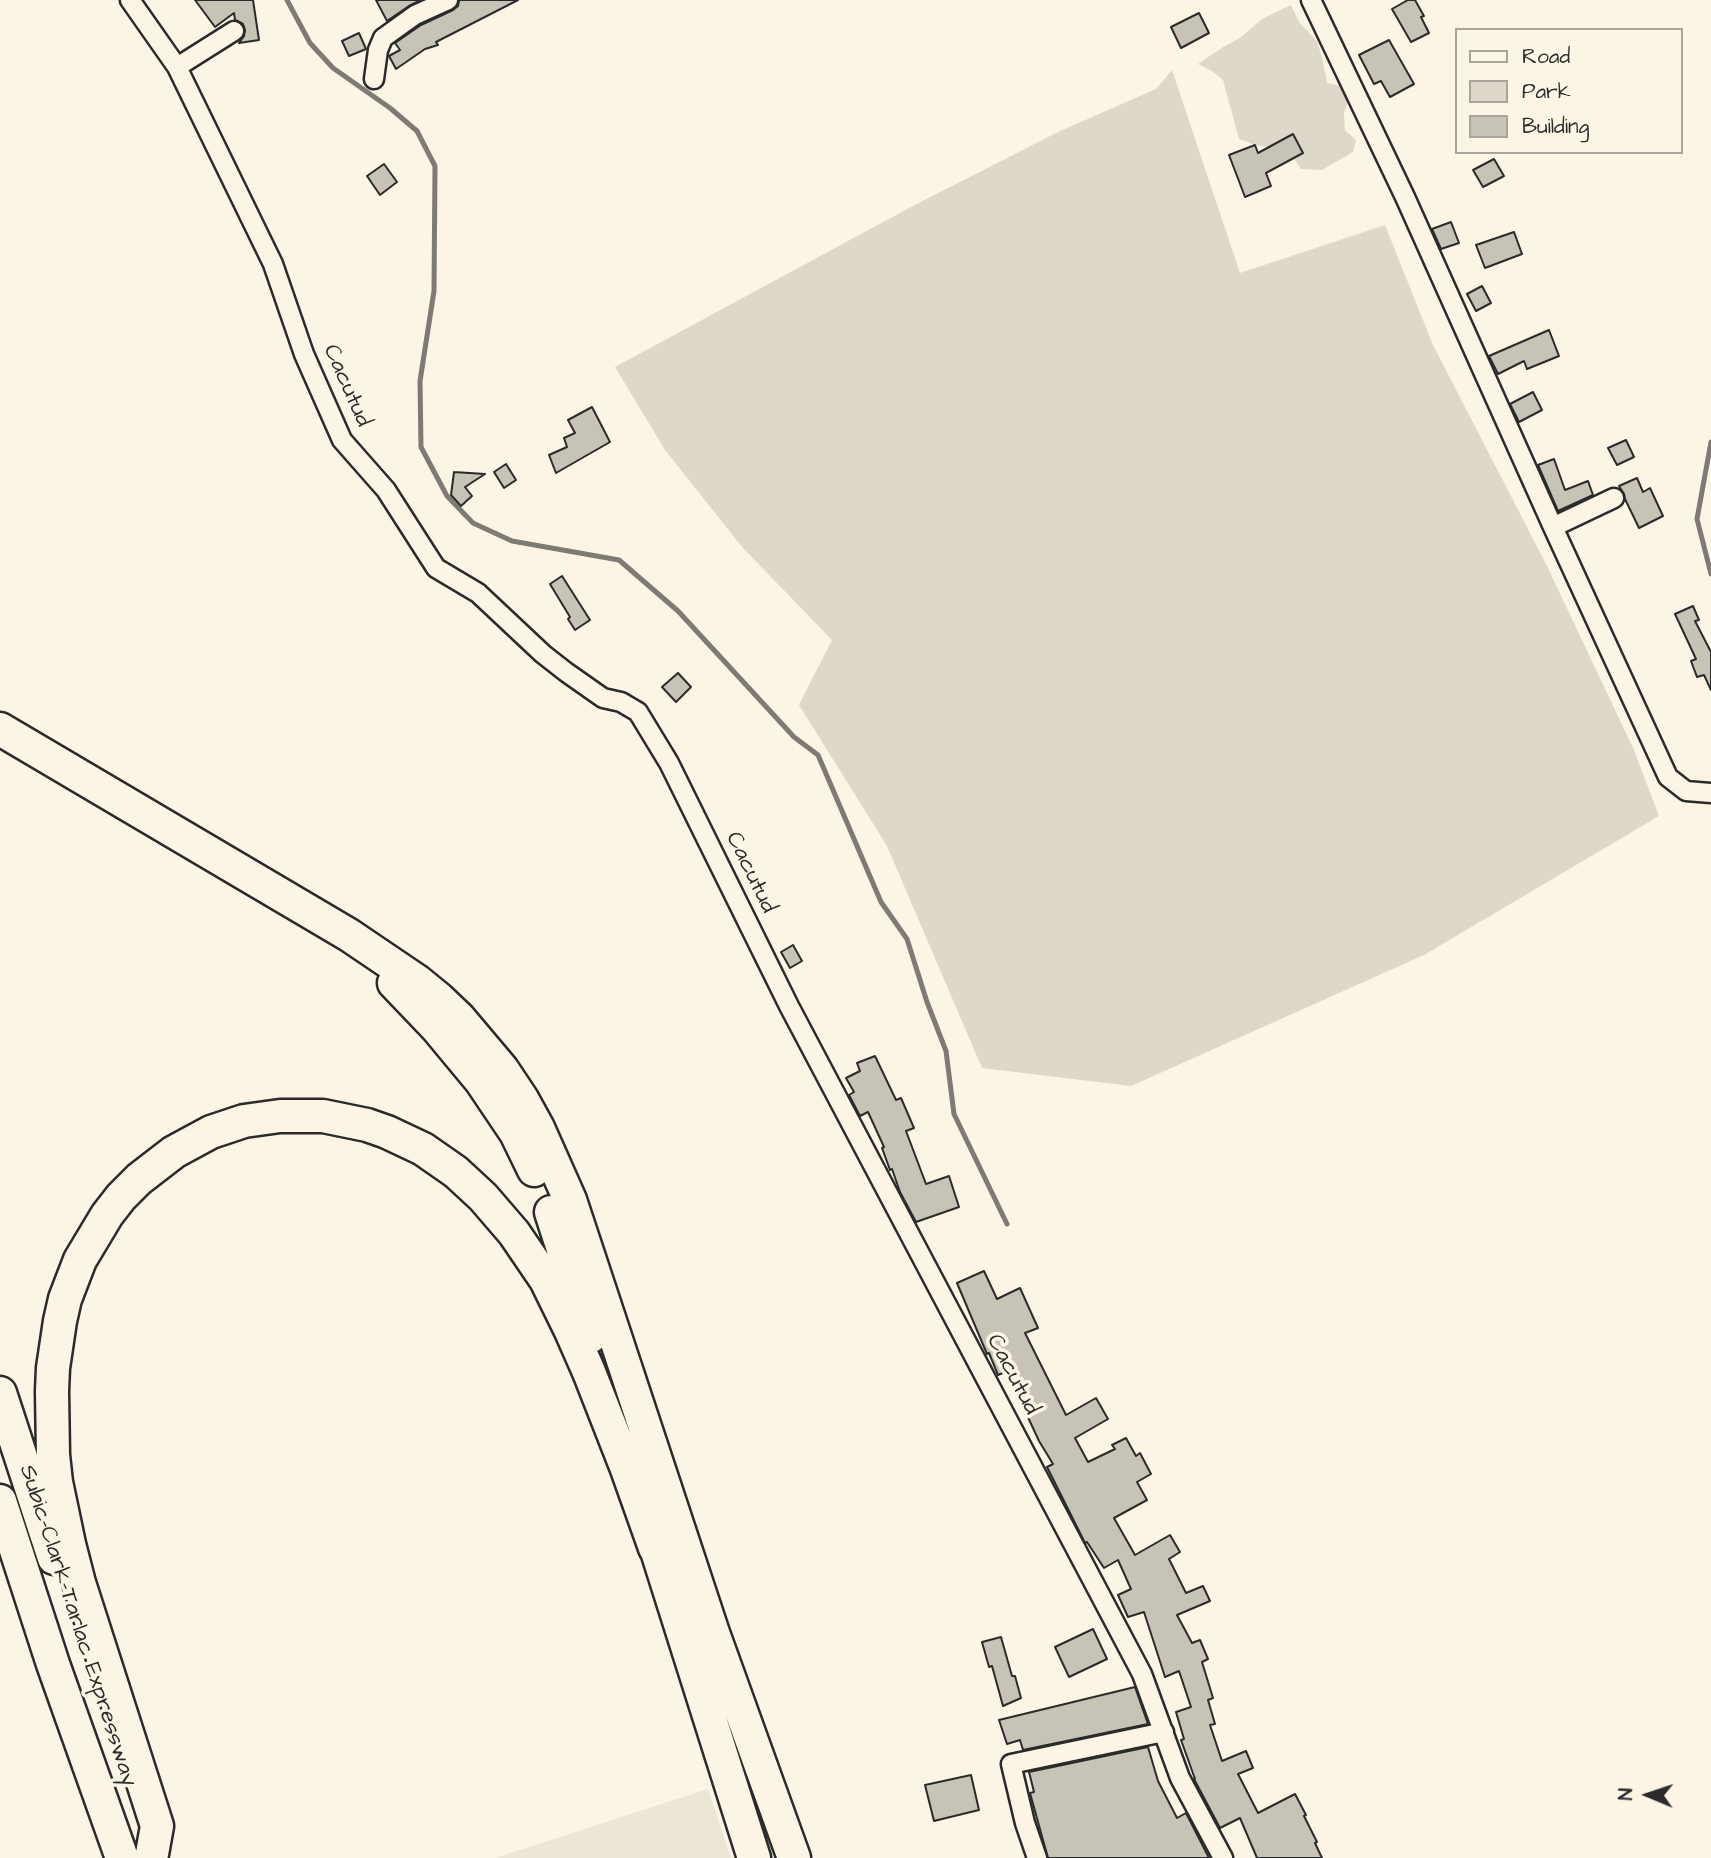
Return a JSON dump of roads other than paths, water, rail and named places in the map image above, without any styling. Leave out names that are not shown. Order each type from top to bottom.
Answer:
[{"type":"highway","points":[[0,729],[349,935],[417,981],[459,1018],[483,1044],[516,1089],[552,1159],[581,1232],[713,1633],[794,1858]]},
{"type":"highway","points":[[349,935],[460,1054],[502,1110],[520,1143],[559,1234],[619,1420],[655,1548]]},
{"type":"highway","points":[[143,1857],[157,1826],[88,1610],[69,1544],[56,1482],[53,1455],[53,1368],[65,1299],[80,1260],[107,1215],[139,1179],[174,1152],[211,1132],[244,1121],[280,1116],[323,1116],[368,1125],[387,1132],[423,1149],[456,1172],[514,1233],[540,1271],[559,1305],[589,1373],[627,1469],[754,1858]]},
{"type":"highway","name":"Subic-Clark-Tarlac Expressway","points":[[0,1393],[143,1857]]},
{"type":"highway","name":"Subic-Clark-Tarlac Expressway","points":[[0,1502],[53,1664],[143,1857]]},
{"type":"street","name":"Cacutud","points":[[130,0],[177,67],[272,264],[304,354],[342,440],[386,490],[436,568],[478,593],[543,653],[603,698],[621,702],[638,712],[669,763],[789,1006],[1142,1674],[1180,1778],[1223,1858]]},
{"type":"street","points":[[374,79],[378,50],[383,38],[415,15],[449,0]]},
{"type":"street","points":[[1311,0],[1405,197],[1668,777],[1686,790],[1711,793]]},
{"type":"street","points":[[177,67],[234,32]]},
{"type":"street","points":[[1553,527],[1614,498]]},
{"type":"street","points":[[1037,1858],[1025,1823],[1011,1764],[1164,1732]]},
{"type":"waterway","points":[[287,0],[310,43],[333,68],[390,108],[417,131],[435,166],[434,291],[420,381],[421,447],[447,496],[473,523],[512,541],[619,560],[678,611],[794,737],[818,755],[881,902],[907,939],[946,1051],[954,1114],[1007,1224]]},
{"type":"waterway","points":[[1711,442],[1697,519],[1711,574]]}]
